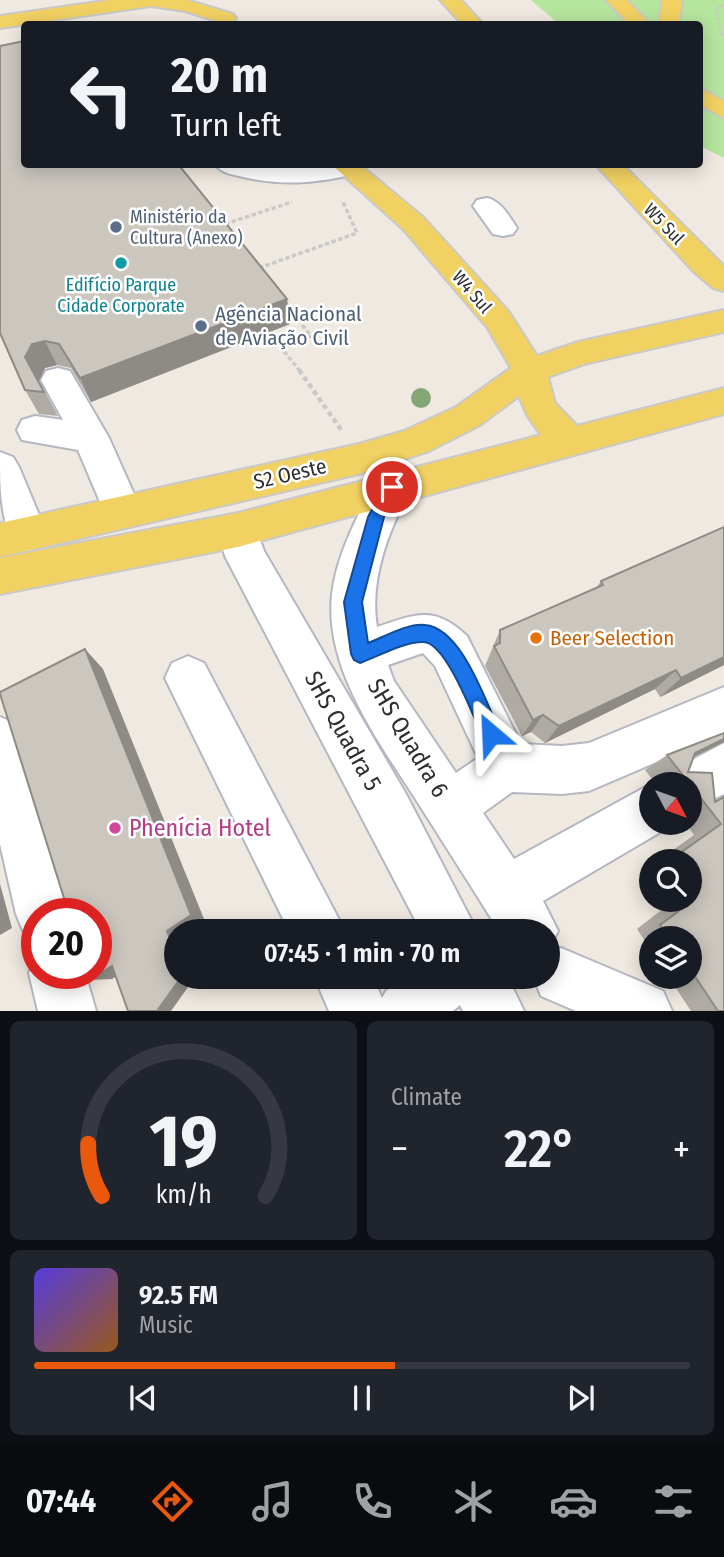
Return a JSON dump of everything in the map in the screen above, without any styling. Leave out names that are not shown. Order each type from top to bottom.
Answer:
[{"type":"main road","points":[[0,5],[36,0]]},
{"type":"main road","points":[[0,22],[152,0],[188,6],[229,21]]},
{"type":"main road","points":[[214,0],[229,21]]},
{"type":"main road","points":[[450,0],[470,21]]},
{"type":"main road","points":[[616,0],[637,21]]},
{"type":"main road","points":[[668,21],[672,0]]},
{"type":"main road","points":[[703,97],[724,111]]},
{"type":"main road","name":"W5 Sul","points":[[611,168],[704,265],[724,281]]},
{"type":"main road","name":"W4 Sul","points":[[338,173],[413,223],[498,320],[530,371],[539,406],[550,422],[571,442]]},
{"type":"main road","name":"S2 Oeste","points":[[13,537],[323,467],[375,473],[416,441],[468,416],[530,371],[578,354],[724,321]]},
{"type":"main road","name":"S2 Oeste","points":[[0,576],[238,530],[375,473],[571,442],[724,401]]},
{"type":"main road","points":[[238,530],[241,517],[253,502],[323,467]]},
{"type":"street","points":[[240,168],[259,174],[287,177],[338,173]]},
{"type":"street","points":[[58,380],[90,438],[123,512]]},
{"type":"street","points":[[35,430],[90,438]]},
{"type":"street","points":[[0,467],[13,537]]},
{"type":"street","name":"SHS Quadra 6","points":[[375,473],[376,517],[353,602],[360,654],[376,695],[524,919]]},
{"type":"street","name":"SHS Quadra 5","points":[[238,530],[245,556],[444,919]]},
{"type":"street","points":[[360,654],[413,635],[424,633],[437,637],[451,651],[506,768]]},
{"type":"street","points":[[188,678],[312,919]]},
{"type":"street","points":[[449,806],[506,768],[562,770],[589,767],[724,710]]},
{"type":"street","points":[[0,741],[39,898]]},
{"type":"street","points":[[702,780],[724,767]]},
{"type":"street","points":[[560,934],[639,825]]},
{"type":"street","points":[[560,961],[643,1011]]},
{"type":"street","points":[[61,989],[67,1011]]},
{"type":"street","points":[[348,989],[359,1011]]},
{"type":"street","points":[[406,1011],[435,989]]},
{"type":"street","points":[[482,989],[495,1011]]},
{"type":"path","points":[[724,6],[716,8],[721,34],[724,35]]},
{"type":"path","points":[[217,214],[225,225],[338,173],[358,233],[259,269]]},
{"type":"path","points":[[251,258],[267,278]]},
{"type":"path","points":[[282,298],[312,336],[282,349],[375,473]]},
{"type":"green space","points":[[531,0],[724,0],[724,158],[703,148],[703,21],[556,21]]},
{"type":"building","name":"Edifício Parque Cidade Corporate","points":[[21,42],[21,168],[181,168],[287,299],[80,378],[59,344],[45,341],[32,344],[25,357],[44,392],[25,390],[0,333],[0,46]]},
{"type":"building","points":[[724,527],[724,657],[681,678],[676,670],[559,726],[543,715],[533,720],[494,646],[500,643],[500,630],[603,585],[601,581]]},
{"type":"building","name":"Phenícia Hotel","points":[[85,649],[191,915],[185,919],[164,919],[164,989],[173,989],[157,1011],[128,1011],[112,966],[112,898],[64,898],[0,692]]},
{"type":"building","points":[[724,733],[724,739],[695,753],[688,772],[680,772],[667,755]]},
{"type":"building","points":[[702,773],[712,773],[715,802],[724,797],[724,1011],[718,1011],[702,987],[702,926],[660,925],[678,912],[702,912],[702,849],[686,849],[721,824],[702,800]]},
{"type":"place","name":"Ministério da Cultura (Anexo)","points":[[116,227]]},
{"type":"place","name":"Edifício Parque Cidade Corporate","points":[[121,263]]},
{"type":"place","name":"Agência Nacional de Aviação Civil","points":[[201,326]]},
{"type":"place","name":"Beer Selection","points":[[536,638]]},
{"type":"place","name":"Phenícia Hotel","points":[[115,828]]},
{"type":"route","points":[[392,487],[376,517],[353,602],[360,654],[413,635],[424,633],[437,637],[451,651],[491,734]]}]
